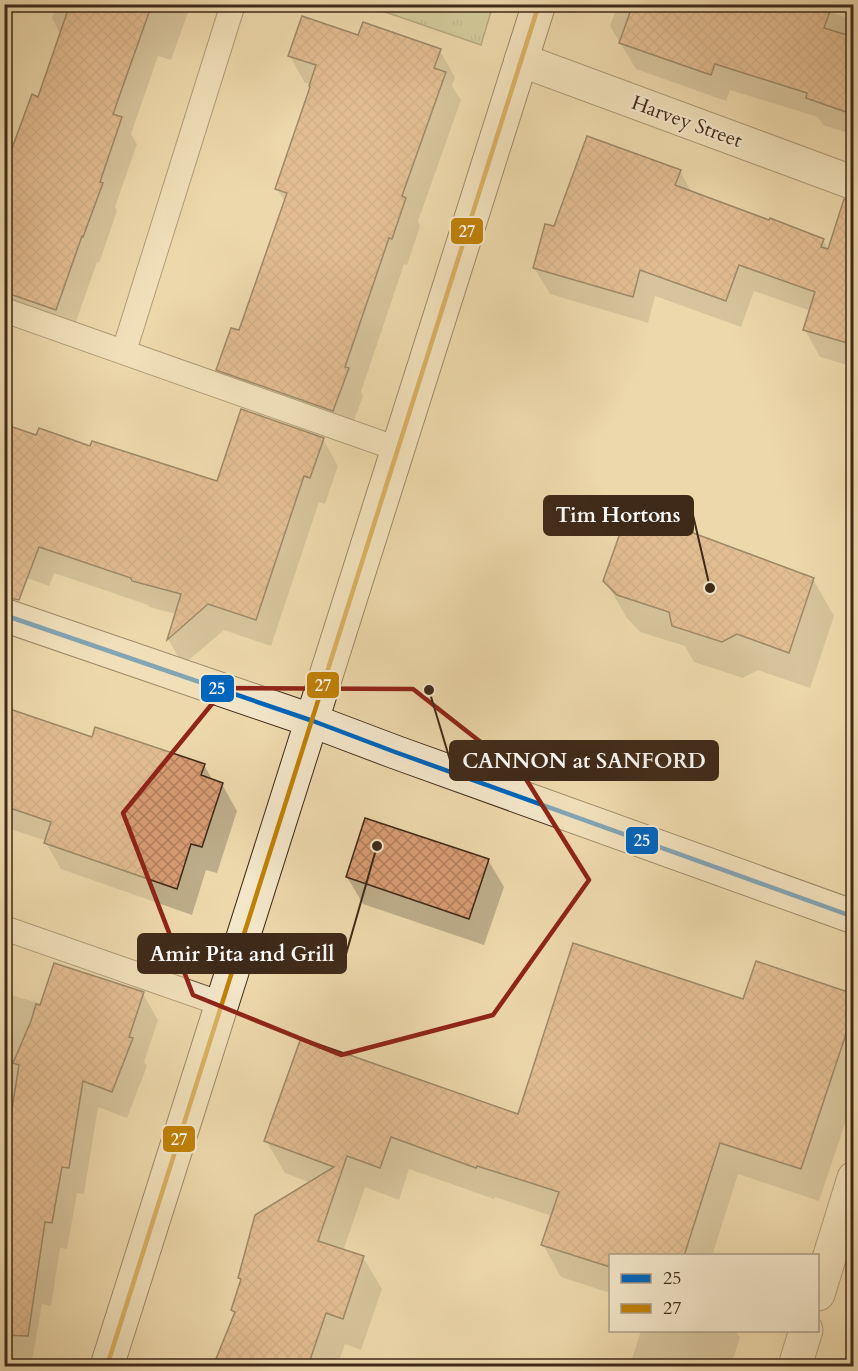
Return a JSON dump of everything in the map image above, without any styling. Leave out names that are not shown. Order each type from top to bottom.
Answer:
[{"type":"street","points":[[107,1366],[539,4]]},
{"type":"street","name":"Harvey Street","points":[[521,60],[854,183]]},
{"type":"street","points":[[4,615],[313,721],[854,917]]},
{"type":"street","points":[[819,1291],[854,1178]]},
{"type":"street","points":[[795,1366],[805,1332]]},
{"type":"lane","points":[[124,351],[233,4]]},
{"type":"lane","points":[[4,310],[398,449]]},
{"type":"lane","points":[[4,928],[222,1004]]},
{"type":"highlighted area","points":[[225,688],[413,689],[524,776],[589,880],[493,1015],[341,1055],[193,995],[123,813]]},
{"type":"green space","points":[[493,4],[481,45],[365,5]]},
{"type":"building","points":[[70,4],[152,4],[113,114],[122,117],[100,182],[103,183],[56,310],[4,292],[4,170],[32,94],[38,97]]},
{"type":"building","points":[[633,4],[809,4],[830,11],[824,28],[854,37],[854,88],[846,112],[806,98],[807,93],[715,64],[711,75],[619,43]]},
{"type":"building","points":[[302,16],[358,35],[363,22],[441,49],[434,68],[446,72],[402,196],[406,198],[392,239],[389,238],[345,367],[349,368],[333,411],[216,370],[231,328],[239,330],[287,193],[275,189],[316,65],[288,56]]},
{"type":"building","points":[[587,136],[681,170],[675,185],[824,239],[821,247],[828,249],[844,199],[854,201],[854,345],[803,330],[815,292],[739,265],[726,301],[640,270],[633,297],[533,268],[545,224],[554,226]]},
{"type":"building","points":[[241,409],[324,438],[310,478],[304,476],[256,620],[208,604],[167,640],[181,594],[132,581],[131,578],[39,547],[19,600],[4,597],[4,424],[36,435],[39,428],[90,446],[92,441],[217,481]]},
{"type":"building","points":[[661,521],[814,578],[789,653],[737,634],[722,642],[672,626],[669,612],[617,595],[603,581],[623,525],[648,531]]},
{"type":"building","points":[[4,707],[92,737],[95,727],[205,764],[201,775],[223,783],[202,847],[191,844],[177,889],[44,843],[51,822],[4,806]]},
{"type":"building","points":[[365,818],[489,859],[469,919],[346,877]]},
{"type":"building","points":[[573,943],[743,999],[756,961],[854,994],[854,1010],[801,1169],[720,1143],[685,1254],[609,1254],[609,1267],[541,1245],[559,1192],[477,1166],[476,1168],[391,1137],[380,1168],[347,1156],[318,1241],[364,1256],[343,1319],[326,1313],[308,1366],[213,1366],[235,1312],[231,1310],[241,1279],[238,1278],[255,1215],[334,1167],[264,1141],[301,1038],[518,1114]]},
{"type":"building","points":[[54,963],[144,992],[129,1037],[133,1038],[112,1092],[83,1081],[69,1168],[62,1167],[52,1223],[45,1222],[28,1336],[4,1335],[4,1158],[19,1065],[13,1063],[36,1004],[40,1005]]},
{"type":"transit line","name":"27","points":[[107,1366],[539,4]]},
{"type":"transit line","name":"25","points":[[4,615],[313,721],[854,917]]},
{"type":"place","name":"Tim Hortons","points":[[710,588]]},
{"type":"place","name":"CANNON at SANFORD","points":[[429,690]]},
{"type":"place","name":"Amir Pita and Grill","points":[[377,846]]}]
